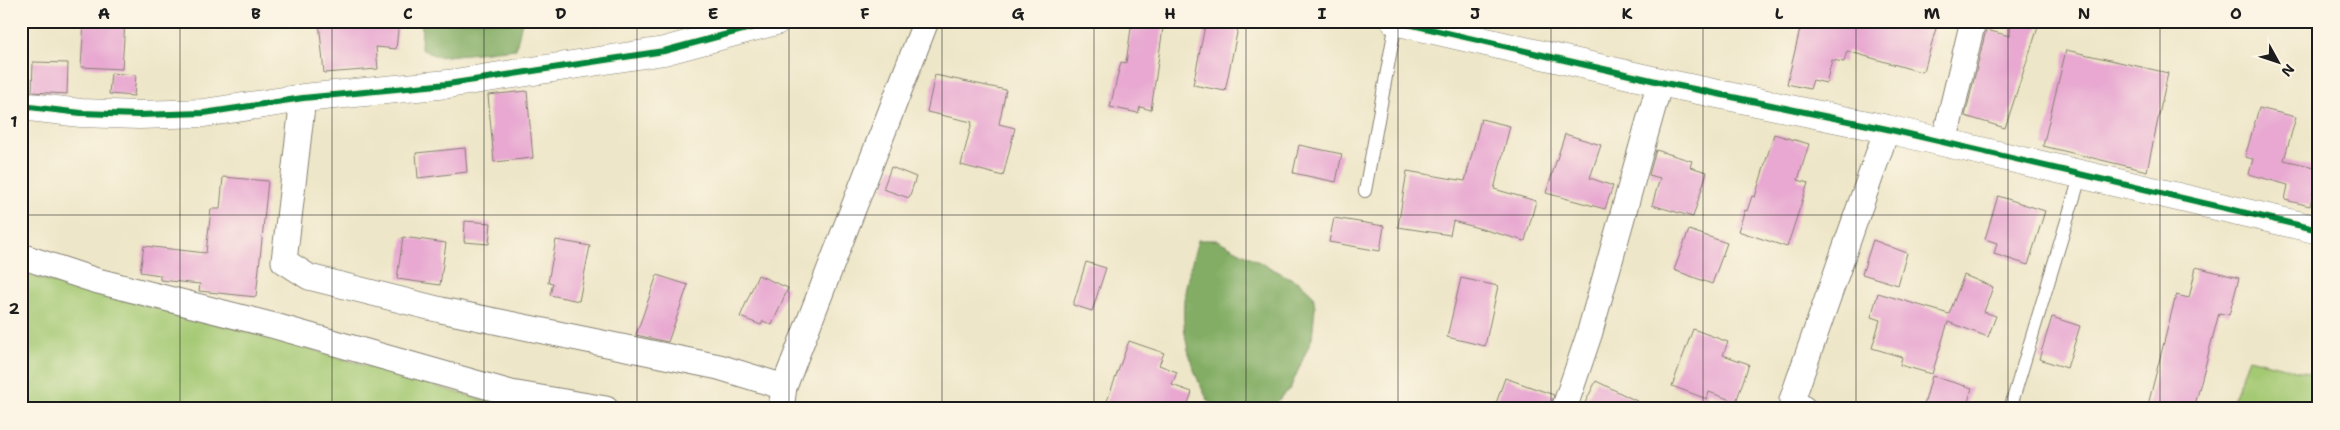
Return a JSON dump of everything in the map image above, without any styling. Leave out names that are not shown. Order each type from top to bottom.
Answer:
[{"type":"street","points":[[21,106],[81,113],[139,115],[204,112],[303,98],[448,84],[664,51],[776,21]]},
{"type":"street","points":[[303,98],[284,261],[309,277],[441,310],[718,367],[782,398],[926,21]]},
{"type":"street","points":[[1395,21],[1660,82],[1887,129],[2319,230]]},
{"type":"street","points":[[1944,142],[1973,21]]},
{"type":"street","points":[[1564,409],[1589,335],[1660,82]]},
{"type":"street","points":[[1804,409],[1792,400],[1887,129]]},
{"type":"street","points":[[21,256],[94,280],[274,326],[511,393],[606,409]]},
{"type":"lane","points":[[1365,191],[1395,21]]},
{"type":"lane","points":[[2010,409],[2081,174]]},
{"type":"green space","points":[[422,21],[522,21],[516,49],[438,57],[421,49]]},
{"type":"green space","points":[[1198,240],[1217,240],[1300,283],[1313,295],[1315,307],[1312,338],[1290,389],[1269,409],[1213,409],[1194,370],[1184,329],[1184,300]]},
{"type":"green space","points":[[21,273],[239,328],[513,409],[21,409]]},
{"type":"green space","points":[[2249,358],[2319,376],[2319,409],[2229,409]]},
{"type":"building","points":[[84,21],[125,21],[122,69],[81,67]]},
{"type":"building","points":[[319,21],[399,21],[396,49],[376,47],[378,69],[324,73]]},
{"type":"building","points":[[1132,21],[1164,21],[1151,110],[1140,107],[1138,113],[1110,107],[1121,62],[1126,63]]},
{"type":"building","points":[[1206,21],[1238,28],[1225,91],[1193,85]]},
{"type":"building","points":[[1802,21],[1938,21],[1924,71],[1921,70],[1921,72],[1847,51],[1844,62],[1832,60],[1826,83],[1813,80],[1810,89],[1787,84]]},
{"type":"building","points":[[2011,21],[2040,21],[2005,128],[1965,116],[1986,30],[2010,36]]},
{"type":"building","points":[[2066,50],[2168,73],[2147,171],[2043,146]]},
{"type":"building","points":[[33,62],[68,63],[67,94],[32,92]]},
{"type":"building","points":[[111,73],[136,75],[134,96],[109,94]]},
{"type":"building","points":[[935,75],[1006,90],[999,124],[1015,128],[1003,176],[961,165],[972,122],[927,112]]},
{"type":"building","points":[[527,91],[533,158],[494,162],[488,95]]},
{"type":"building","points":[[2259,108],[2296,117],[2284,160],[2319,168],[2310,206],[2285,200],[2288,185],[2249,174],[2253,159],[2245,157]]},
{"type":"building","points":[[1481,119],[1510,126],[1494,189],[1536,201],[1525,241],[1453,221],[1450,235],[1398,227],[1407,171],[1465,181]]},
{"type":"building","points":[[1565,134],[1601,145],[1590,178],[1613,186],[1605,209],[1546,193]]},
{"type":"building","points":[[1774,134],[1809,144],[1798,180],[1808,183],[1787,247],[1738,231],[1752,196],[1755,197]]},
{"type":"building","points":[[1299,145],[1342,154],[1336,182],[1293,173]]},
{"type":"building","points":[[465,148],[467,172],[418,178],[416,153]]},
{"type":"building","points":[[1656,150],[1692,161],[1690,167],[1707,172],[1693,217],[1652,205],[1660,178],[1649,175]]},
{"type":"building","points":[[891,167],[916,177],[909,198],[883,189]]},
{"type":"building","points":[[223,177],[268,181],[256,297],[199,291],[200,284],[160,280],[160,275],[140,272],[144,246],[206,253],[211,209],[220,209]]},
{"type":"building","points":[[1998,196],[2045,211],[2028,265],[1994,254],[1997,243],[1985,239]]},
{"type":"building","points":[[1334,218],[1384,226],[1380,251],[1329,242]]},
{"type":"building","points":[[465,221],[491,223],[489,244],[464,242]]},
{"type":"building","points":[[1689,230],[1727,243],[1712,284],[1674,270]]},
{"type":"building","points":[[403,237],[446,243],[440,285],[397,279]]},
{"type":"building","points":[[556,240],[590,246],[579,301],[550,295],[553,283],[548,282]]},
{"type":"building","points":[[1873,240],[1907,253],[1898,285],[1862,274]]},
{"type":"building","points":[[1086,262],[1106,268],[1092,311],[1073,305]]},
{"type":"building","points":[[2196,267],[2239,278],[2229,315],[2219,313],[2194,409],[2147,409],[2176,295],[2189,298]]},
{"type":"building","points":[[657,275],[688,285],[668,342],[636,335]]},
{"type":"building","points":[[758,275],[788,288],[772,325],[763,321],[761,325],[740,317]]},
{"type":"building","points":[[1964,275],[1993,287],[1984,312],[1996,316],[1988,337],[1948,322],[1932,374],[1900,365],[1902,357],[1872,348],[1880,320],[1871,317],[1878,293],[1949,314]]},
{"type":"building","points":[[1461,278],[1498,286],[1485,346],[1447,337]]},
{"type":"building","points":[[2052,317],[2080,326],[2067,368],[2039,359]]},
{"type":"building","points":[[1693,329],[1728,342],[1723,355],[1749,364],[1736,402],[1709,392],[1707,399],[1672,386]]},
{"type":"building","points":[[1129,341],[1164,353],[1159,365],[1177,372],[1172,385],[1192,392],[1186,409],[1104,409]]},
{"type":"building","points":[[1932,376],[1972,388],[1966,409],[1923,409]]},
{"type":"building","points":[[1505,378],[1554,395],[1550,409],[1494,409]]},
{"type":"building","points":[[1596,381],[1653,409],[1579,409],[1581,404],[1584,405]]},
{"type":"cycle path","points":[[21,106],[81,113],[139,115],[204,113],[303,98],[448,84],[664,51],[776,21]]},
{"type":"cycle path","points":[[1395,21],[1660,82],[1887,129],[2319,230]]}]
